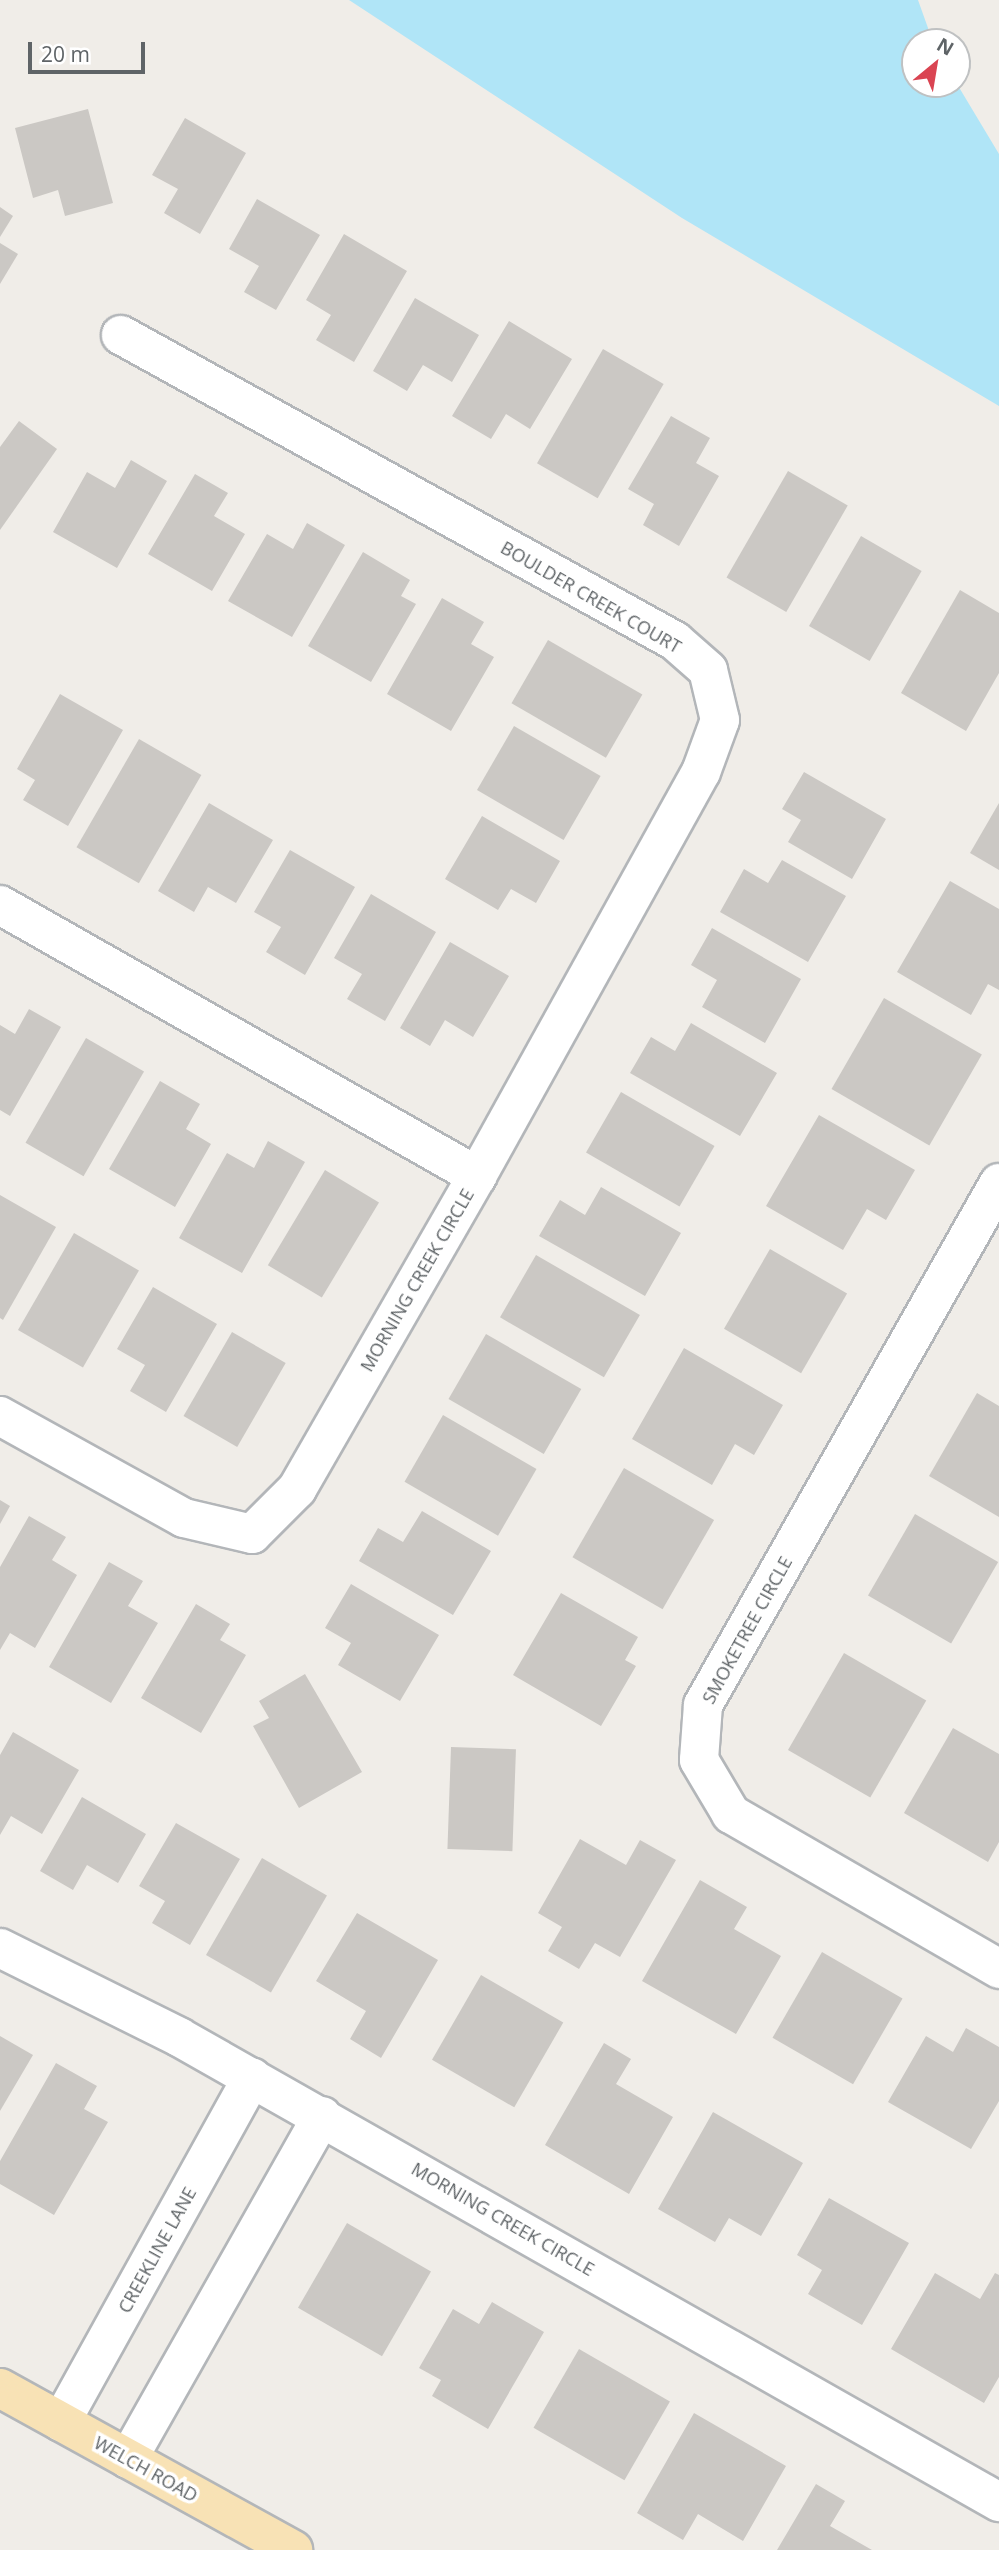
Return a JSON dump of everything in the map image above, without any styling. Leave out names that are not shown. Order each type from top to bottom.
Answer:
[{"type":"main road","name":"WELCH ROAD","points":[[0,2388],[293,2550]]},
{"type":"street","name":"BOULDER CREEK COURT","points":[[121,335],[675,641],[708,670],[720,720],[701,772],[477,1176]]},
{"type":"street","name":"MORNING CREEK CIRCLE","points":[[0,905],[477,1176],[296,1489],[252,1534],[184,1518],[0,1416]]},
{"type":"street","name":"SMOKETREE CIRCLE","points":[[999,1182],[703,1705],[699,1760],[731,1814],[999,1969]]},
{"type":"street","name":"MORNING CREEK CIRCLE","points":[[0,1948],[252,2077],[999,2502]]},
{"type":"street","name":"CREEKLINE LANE","points":[[61,2422],[252,2077]]},
{"type":"street","points":[[128,2459],[322,2116]]},
{"type":"water","points":[[349,0],[918,0],[928,28],[901,28],[901,98],[965,98],[999,154],[999,406],[682,218]]},
{"type":"building","points":[[88,109],[113,203],[65,216],[58,190],[33,198],[15,128]]},
{"type":"building","points":[[185,118],[246,153],[200,234],[164,213],[178,189],[152,175]]},
{"type":"building","points":[[257,199],[320,235],[276,310],[244,292],[259,266],[229,249]]},
{"type":"building","points":[[0,207],[13,216],[0,237]]},
{"type":"building","points":[[344,234],[407,271],[354,362],[316,340],[331,315],[306,300]]},
{"type":"building","points":[[0,243],[18,254],[0,284]]},
{"type":"building","points":[[415,298],[479,335],[452,382],[423,365],[407,391],[373,371]]},
{"type":"building","points":[[509,321],[572,359],[530,429],[506,414],[491,439],[452,416]]},
{"type":"building","points":[[603,349],[664,384],[598,498],[537,463]]},
{"type":"building","points":[[671,416],[710,438],[696,463],[719,476],[679,546],[643,525],[654,504],[628,489]]},
{"type":"building","points":[[19,421],[57,449],[0,530],[0,447]]},
{"type":"building","points":[[131,460],[167,481],[117,568],[53,532],[87,472],[115,488]]},
{"type":"building","points":[[788,471],[848,506],[786,612],[726,578]]},
{"type":"building","points":[[195,474],[228,493],[214,516],[245,534],[212,591],[148,554]]},
{"type":"building","points":[[307,523],[345,545],[292,637],[228,601],[267,534],[293,549]]},
{"type":"building","points":[[861,536],[922,571],[870,661],[809,626]]},
{"type":"building","points":[[363,552],[410,580],[401,596],[416,604],[371,682],[308,646]]},
{"type":"building","points":[[960,590],[999,613],[999,673],[966,731],[901,693]]},
{"type":"building","points":[[442,598],[484,622],[471,644],[494,657],[451,731],[387,694]]},
{"type":"building","points":[[548,640],[642,694],[606,758],[512,703]]},
{"type":"building","points":[[60,694],[123,730],[68,826],[23,800],[35,780],[17,769]]},
{"type":"building","points":[[514,726],[601,776],[564,840],[477,790]]},
{"type":"building","points":[[139,739],[201,775],[139,883],[76,847]]},
{"type":"building","points":[[804,772],[886,819],[852,879],[788,842],[801,820],[782,809]]},
{"type":"building","points":[[209,803],[273,840],[236,903],[208,887],[194,912],[158,891]]},
{"type":"building","points":[[999,803],[999,870],[970,853]]},
{"type":"building","points":[[482,816],[560,861],[536,903],[511,889],[498,910],[445,879]]},
{"type":"building","points":[[290,850],[355,887],[305,975],[266,952],[281,927],[254,912]]},
{"type":"building","points":[[782,860],[846,896],[808,962],[720,912],[744,869],[768,883]]},
{"type":"building","points":[[950,881],[999,909],[999,990],[988,984],[971,1015],[897,972]]},
{"type":"building","points":[[371,894],[436,932],[385,1021],[347,999],[362,974],[334,958]]},
{"type":"building","points":[[712,928],[801,979],[765,1043],[702,1007],[717,980],[691,965]]},
{"type":"building","points":[[450,942],[509,976],[473,1037],[445,1020],[430,1046],[400,1028]]},
{"type":"building","points":[[884,998],[982,1054],[929,1145],[832,1089]]},
{"type":"building","points":[[29,1009],[61,1027],[10,1116],[0,1110],[0,1025],[15,1034]]},
{"type":"building","points":[[691,1023],[777,1073],[740,1136],[630,1073],[651,1037],[675,1051]]},
{"type":"building","points":[[86,1038],[144,1072],[84,1176],[26,1143]]},
{"type":"building","points":[[160,1081],[200,1104],[186,1129],[211,1144],[175,1207],[109,1169]]},
{"type":"building","points":[[621,1092],[715,1146],[680,1207],[586,1153]]},
{"type":"building","points":[[819,1115],[915,1170],[886,1220],[867,1209],[843,1250],[766,1206]]},
{"type":"building","points":[[268,1141],[305,1162],[242,1273],[179,1238],[227,1153],[254,1168]]},
{"type":"building","points":[[325,1170],[379,1202],[322,1298],[268,1265]]},
{"type":"building","points":[[601,1187],[681,1233],[645,1296],[539,1236],[560,1200],[585,1215]]},
{"type":"building","points":[[0,1195],[56,1227],[3,1320],[0,1318]]},
{"type":"building","points":[[74,1233],[139,1270],[83,1367],[18,1330]]},
{"type":"building","points":[[770,1249],[847,1294],[801,1373],[724,1329]]},
{"type":"building","points":[[536,1255],[640,1315],[604,1377],[500,1317]]},
{"type":"building","points":[[153,1287],[217,1324],[166,1412],[130,1391],[145,1365],[117,1349]]},
{"type":"building","points":[[232,1332],[286,1363],[237,1447],[184,1416]]},
{"type":"building","points":[[486,1334],[581,1389],[544,1454],[448,1399]]},
{"type":"building","points":[[684,1348],[783,1405],[754,1455],[735,1444],[712,1485],[632,1439]]},
{"type":"building","points":[[977,1393],[999,1406],[999,1517],[929,1476]]},
{"type":"building","points":[[443,1415],[537,1469],[498,1536],[404,1482]]},
{"type":"building","points":[[624,1468],[714,1520],[663,1609],[572,1557]]},
{"type":"building","points":[[0,1500],[10,1506],[0,1524]]},
{"type":"building","points":[[422,1511],[491,1551],[453,1615],[359,1561],[378,1528],[403,1542]]},
{"type":"building","points":[[915,1514],[998,1562],[951,1643],[868,1595]]},
{"type":"building","points":[[29,1516],[66,1537],[52,1560],[77,1575],[35,1648],[10,1633],[0,1650],[0,1567]]},
{"type":"building","points":[[109,1562],[143,1581],[128,1606],[158,1623],[111,1703],[49,1667]]},
{"type":"building","points":[[351,1584],[439,1635],[400,1701],[338,1665],[351,1643],[325,1628]]},
{"type":"building","points":[[561,1593],[638,1637],[625,1660],[636,1666],[601,1726],[513,1675]]},
{"type":"building","points":[[196,1604],[230,1624],[220,1640],[246,1655],[201,1733],[141,1698]]},
{"type":"building","points":[[844,1653],[926,1700],[870,1797],[788,1750]]},
{"type":"building","points":[[305,1674],[362,1772],[299,1808],[253,1726],[269,1718],[259,1701]]},
{"type":"building","points":[[953,1728],[999,1754],[999,1842],[988,1862],[904,1813]]},
{"type":"building","points":[[13,1732],[79,1770],[42,1834],[11,1816],[0,1835],[0,1755]]},
{"type":"building","points":[[451,1747],[516,1749],[512,1851],[447,1849]]},
{"type":"building","points":[[82,1797],[146,1834],[118,1883],[87,1865],[73,1890],[40,1871]]},
{"type":"building","points":[[176,1823],[240,1859],[190,1945],[152,1923],[165,1901],[139,1886]]},
{"type":"building","points":[[580,1839],[626,1865],[640,1840],[676,1860],[620,1957],[595,1943],[579,1969],[548,1951],[562,1927],[538,1913]]},
{"type":"building","points":[[262,1858],[327,1896],[271,1992],[206,1955]]},
{"type":"building","points":[[700,1880],[747,1907],[734,1929],[781,1956],[736,2034],[642,1981]]},
{"type":"building","points":[[357,1913],[438,1960],[381,2058],[350,2039],[366,2011],[316,1981]]},
{"type":"building","points":[[822,1952],[903,1998],[853,2084],[773,2038]]},
{"type":"building","points":[[481,1975],[563,2022],[514,2107],[432,2060]]},
{"type":"building","points":[[966,2028],[999,2047],[999,2101],[971,2149],[888,2102],[926,2036],[953,2052]]},
{"type":"building","points":[[0,2036],[33,2055],[0,2111]]},
{"type":"building","points":[[604,2043],[631,2059],[616,2084],[673,2117],[629,2194],[545,2145]]},
{"type":"building","points":[[56,2063],[97,2086],[84,2109],[108,2122],[54,2215],[0,2184],[0,2161]]},
{"type":"building","points":[[713,2112],[803,2163],[761,2236],[729,2218],[715,2242],[658,2209]]},
{"type":"building","points":[[829,2198],[909,2243],[862,2325],[808,2294],[822,2270],[797,2255]]},
{"type":"building","points":[[347,2223],[431,2272],[382,2356],[298,2308]]},
{"type":"building","points":[[935,2273],[980,2299],[995,2273],[999,2275],[999,2377],[984,2403],[891,2349]]},
{"type":"building","points":[[492,2302],[544,2332],[488,2429],[432,2396],[441,2380],[419,2368],[453,2309],[479,2324]]},
{"type":"building","points":[[579,2349],[670,2402],[624,2480],[534,2428]]},
{"type":"building","points":[[694,2413],[786,2466],[743,2541],[698,2514],[683,2540],[637,2513]]},
{"type":"building","points":[[816,2484],[845,2501],[830,2526],[872,2550],[777,2550]]}]
